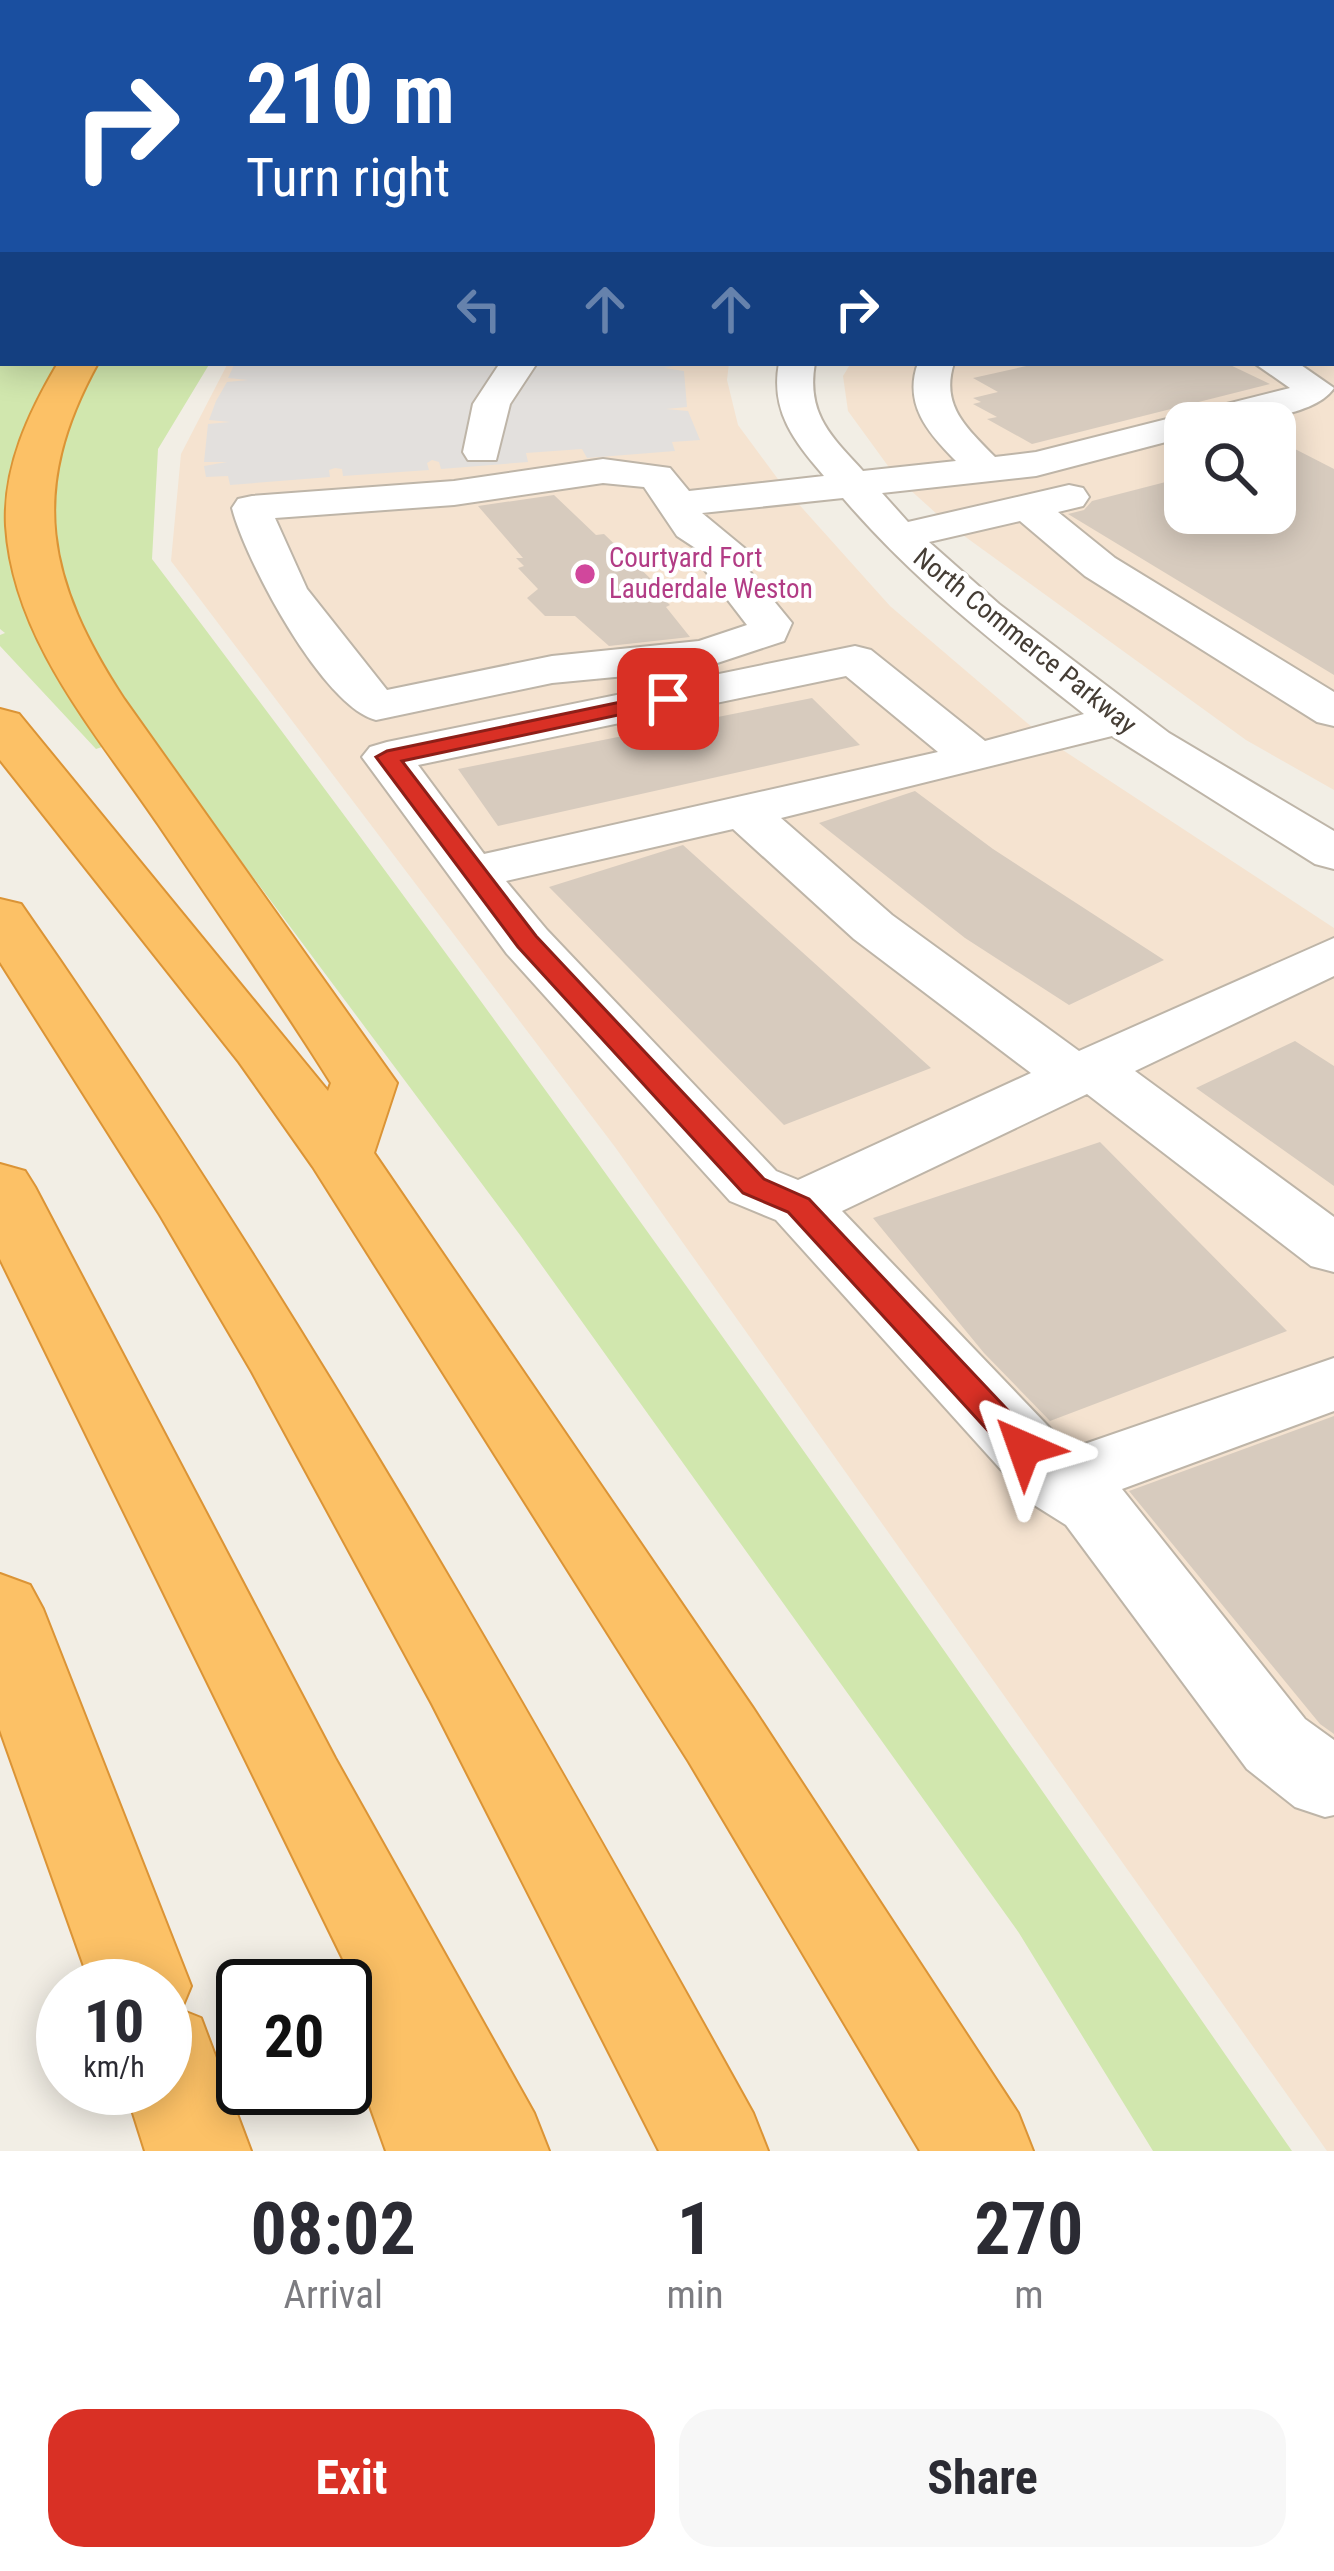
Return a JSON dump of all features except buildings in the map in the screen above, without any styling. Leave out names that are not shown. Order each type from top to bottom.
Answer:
[{"type":"highway","points":[[0,0],[113,0]]},
{"type":"highway","points":[[76,366],[50,410],[33,467],[29,525],[37,575],[59,632],[101,702],[364,1084],[338,1154]]},
{"type":"highway","points":[[0,725],[233,1011],[338,1154],[721,1735],[980,2151]]},
{"type":"highway","points":[[0,917],[233,1270],[512,1767],[715,2151]]},
{"type":"highway","points":[[0,1187],[302,1786],[496,2151]]},
{"type":"highway","points":[[0,1609],[131,1959]]},
{"type":"highway","points":[[302,1786],[439,2151]]},
{"type":"highway","points":[[186,2115],[198,2151]]},
{"type":"street","points":[[482,452],[481,430],[492,402],[517,366]]},
{"type":"street","name":"North Commerce Parkway","points":[[796,366],[792,390],[797,412],[847,482],[983,614],[1119,719],[1334,853]]},
{"type":"street","points":[[934,366],[926,384],[930,406],[986,470]]},
{"type":"street","points":[[1277,366],[1316,388],[1279,402]]},
{"type":"street","points":[[679,504],[1036,464],[1164,431]]},
{"type":"street","points":[[563,460],[603,471],[656,476],[679,504],[682,519],[695,534],[728,551],[725,569],[770,623],[768,632],[751,641],[673,660],[577,666],[376,706],[287,597],[258,539],[251,508],[466,491],[563,460]]},
{"type":"street","points":[[899,537],[1096,490]]},
{"type":"street","points":[[1028,507],[1100,567],[1334,712]]},
{"type":"street","points":[[976,758],[854,660],[387,757],[471,873],[556,974],[753,1186],[799,1205],[1057,1483],[1092,1505],[1276,1744],[1325,1781],[1334,1780]]},
{"type":"street","points":[[471,873],[976,758],[1119,719]]},
{"type":"street","points":[[743,811],[872,927],[1334,1250]]},
{"type":"street","points":[[799,1205],[1334,955]]},
{"type":"street","points":[[1057,1483],[1334,1384]]},
{"type":"shaded area","points":[[226,366],[729,366],[727,380],[738,425],[786,490],[890,606],[1046,739],[1334,928],[1334,2151],[1327,2151],[615,1147],[171,561],[181,454]]},
{"type":"shaded area","points":[[234,366],[673,366],[664,368],[684,371],[687,407],[666,409],[688,411],[700,440],[672,442],[675,451],[587,458],[582,449],[526,453],[528,462],[441,469],[432,460],[427,463],[429,470],[343,476],[342,469],[335,468],[329,470],[330,477],[230,485],[228,476],[206,477],[204,466],[227,462],[204,462],[208,424],[230,422],[209,420],[216,401],[227,382],[248,380],[228,378]]},
{"type":"shaded area","points":[[849,366],[1334,366],[1334,790],[1246,740],[949,525],[896,477],[848,411],[843,376]]},
{"type":"green space","points":[[0,366],[68,366],[22,458],[108,745],[96,749],[0,646],[0,635],[5,633],[0,629]]},
{"type":"green space","points":[[89,366],[208,366],[158,449],[152,559],[445,952],[731,1349],[1292,2151],[1153,2151],[1019,1933],[520,1235],[77,641],[50,574],[55,468]]},
{"type":"place","name":"Courtyard Fort Lauderdale Weston","points":[[585,574]]},
{"type":"route","points":[[668,699],[387,757],[527,942],[659,1087],[753,1186],[799,1205],[1024,1448]]}]
